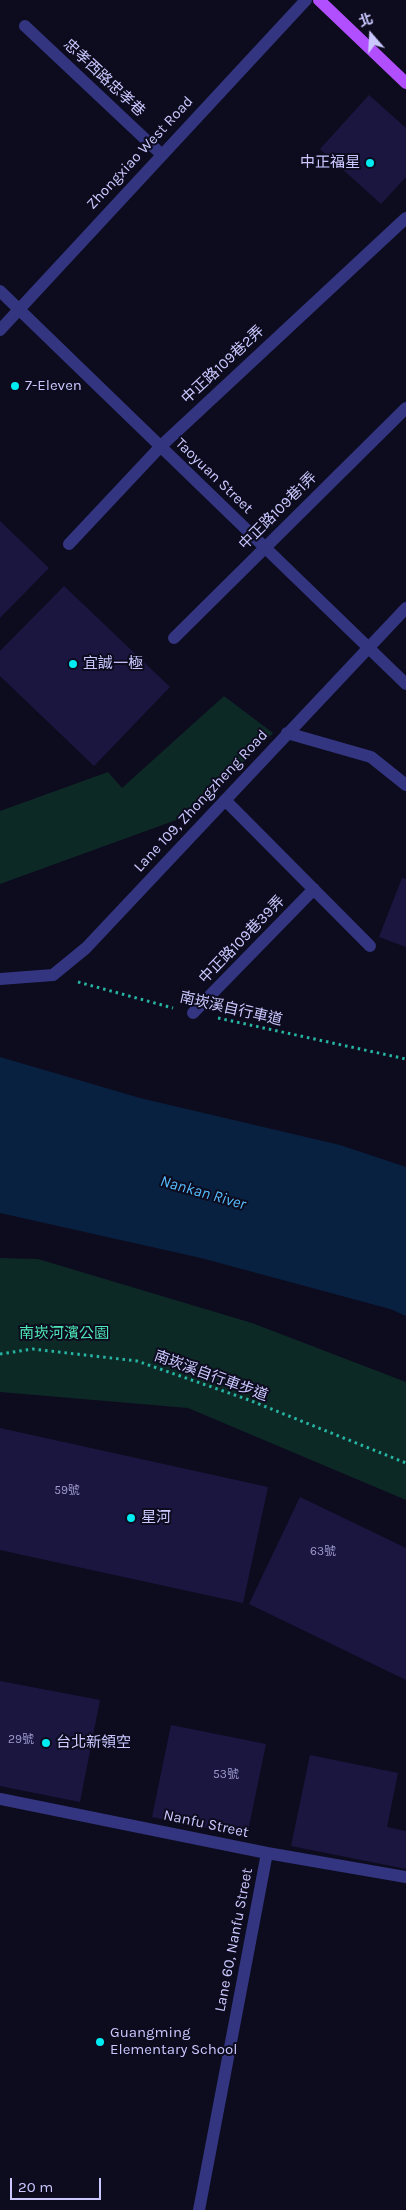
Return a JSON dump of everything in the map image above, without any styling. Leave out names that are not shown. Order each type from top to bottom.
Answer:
[{"type":"main road","points":[[319,0],[406,83]]},
{"type":"street","name":"Zhongxiao West Road","points":[[0,330],[161,154],[306,0]]},
{"type":"street","name":"忠孝西路忠孝巷","points":[[25,26],[161,154]]},
{"type":"street","name":"中正路109巷2弄","points":[[69,544],[160,446],[406,218]]},
{"type":"street","name":"Taoyuan Street","points":[[0,291],[406,684]]},
{"type":"street","name":"中正路109巷1弄","points":[[174,638],[406,408]]},
{"type":"street","name":"Lane 109, Zhongzheng Road","points":[[53,974],[86,948],[406,608]]},
{"type":"street","points":[[287,733],[371,757],[406,785]]},
{"type":"street","points":[[224,800],[370,946]]},
{"type":"street","name":"中正路109巷39弄","points":[[193,1013],[314,890]]},
{"type":"street","points":[[0,979],[53,974]]},
{"type":"street","name":"Nanfu Street","points":[[0,1799],[267,1853],[406,1877]]},
{"type":"street","name":"Lane 60, Nanfu Street","points":[[198,2210],[267,1853]]},
{"type":"path","name":"南崁溪自行車道","points":[[53,974],[193,1013],[406,1059]]},
{"type":"path","name":"南崁溪自行車步道","points":[[0,1354],[33,1349],[137,1361],[249,1400],[406,1463]]},
{"type":"green space","points":[[224,696],[273,733],[190,815],[0,884],[0,811],[108,772],[122,788]]},
{"type":"green space","name":"南崁河濱公園","points":[[0,1258],[38,1259],[252,1323],[406,1382],[406,1500],[188,1408],[0,1392]]},
{"type":"water","name":"Nankan River","points":[[0,1057],[140,1098],[340,1145],[406,1167],[406,1316],[390,1309],[201,1258],[0,1213]]},
{"type":"building","name":"中正福星","points":[[369,95],[406,128],[406,177],[381,204],[320,149]]},
{"type":"building","points":[[0,521],[49,568],[0,618]]},
{"type":"building","name":"宜誠一極","points":[[64,586],[170,687],[94,766],[0,676],[0,651]]},
{"type":"building","points":[[402,878],[406,879],[406,947],[379,937]]},
{"type":"building","name":"星河","points":[[0,1428],[268,1487],[243,1603],[0,1550]]},
{"type":"building","points":[[300,1497],[406,1548],[406,1680],[249,1604]]},
{"type":"building","name":"台北新領空","points":[[0,1681],[100,1700],[80,1802],[0,1786]]},
{"type":"building","points":[[171,1725],[266,1744],[247,1836],[152,1817]]},
{"type":"building","points":[[310,1755],[398,1773],[387,1827],[406,1831],[406,1869],[291,1846]]},
{"type":"place","name":"中正福星","points":[[370,163]]},
{"type":"place","name":"7-Eleven","points":[[15,386]]},
{"type":"place","name":"宜誠一極","points":[[73,664]]},
{"type":"place","name":"星河","points":[[131,1518]]},
{"type":"place","name":"台北新領空","points":[[46,1743]]},
{"type":"place","name":"Guangming Elementary School","points":[[100,2042]]}]
